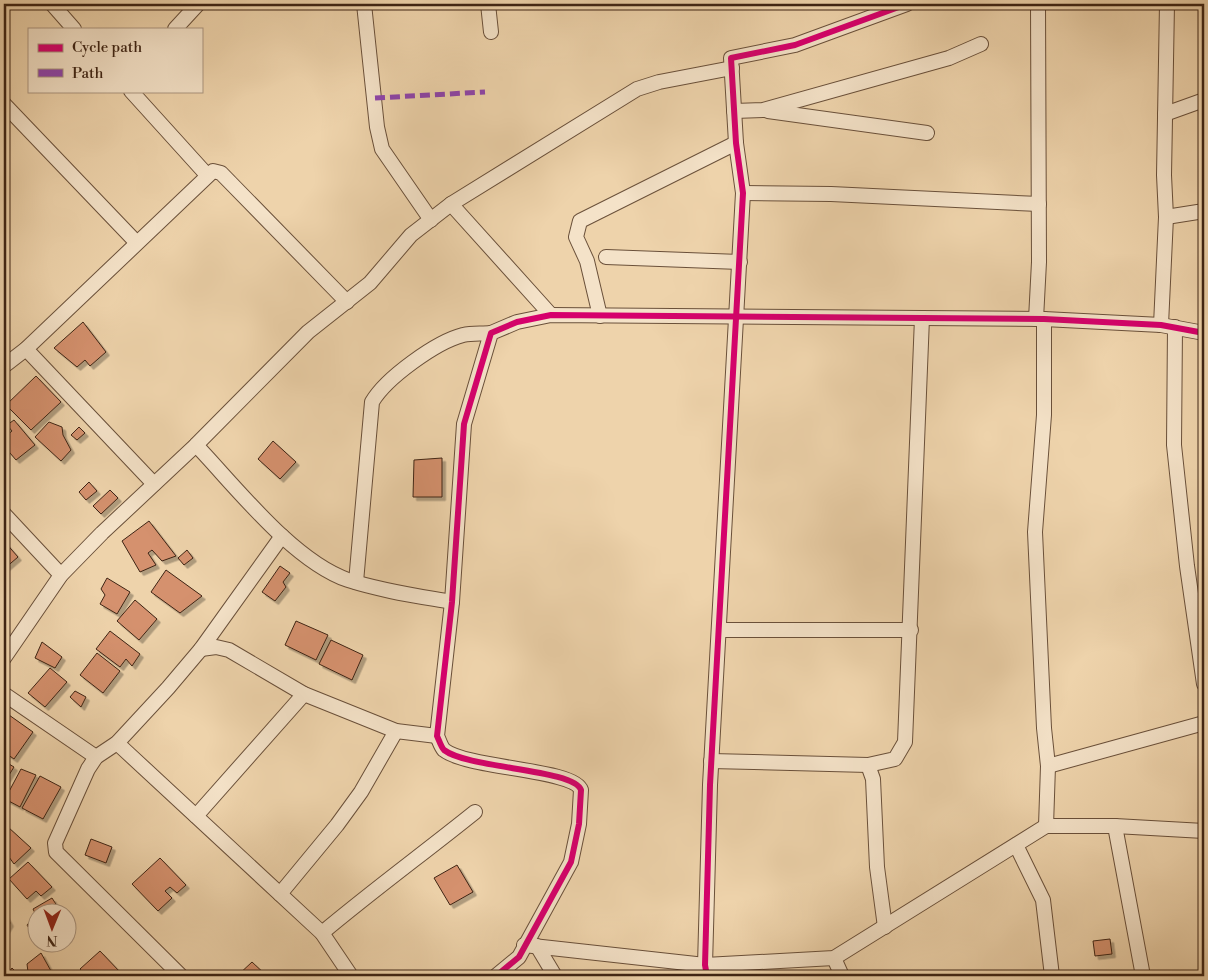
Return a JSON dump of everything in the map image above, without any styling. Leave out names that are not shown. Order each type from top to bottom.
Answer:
[{"type":"street","points":[[52,4],[73,28]]},
{"type":"street","points":[[176,28],[198,4]]},
{"type":"street","points":[[364,4],[377,127],[382,149],[430,220]]},
{"type":"street","points":[[488,4],[491,32]]},
{"type":"street","points":[[706,971],[711,761],[743,193],[736,143],[731,58],[789,47],[907,4]]},
{"type":"street","points":[[1038,4],[1038,204],[1044,415],[1035,532],[1044,728],[1048,766],[1046,826]]},
{"type":"street","points":[[1167,4],[1164,174],[1168,326],[1174,445],[1187,566],[1204,684]]},
{"type":"street","points":[[763,110],[949,58],[981,44]]},
{"type":"street","points":[[4,658],[61,575],[196,445],[308,332],[370,284],[411,235],[451,204],[637,89],[659,82],[732,68]]},
{"type":"street","points":[[131,92],[207,175]]},
{"type":"street","points":[[1165,114],[1204,100]]},
{"type":"street","points":[[4,104],[136,242]]},
{"type":"street","points":[[734,111],[763,110],[927,133]]},
{"type":"street","points":[[600,316],[587,261],[576,237],[580,221],[736,143]]},
{"type":"street","points":[[4,366],[26,349],[136,242],[213,171],[222,173],[347,302]]},
{"type":"street","points":[[743,193],[831,194],[1038,204]]},
{"type":"street","points":[[451,204],[551,315]]},
{"type":"street","points":[[1166,217],[1204,211]]},
{"type":"street","points":[[606,257],[740,262]]},
{"type":"street","points":[[356,582],[372,402],[377,393],[420,357],[464,335],[490,333],[517,322],[551,315],[1040,319],[1168,326],[1204,333]]},
{"type":"street","points":[[711,761],[868,765],[895,759],[905,742],[911,630],[922,318]]},
{"type":"street","points":[[490,333],[464,424],[452,602],[436,736],[443,749],[467,760],[486,765],[556,776],[573,780],[580,786],[579,824],[575,850],[531,946],[496,976]]},
{"type":"street","points":[[26,349],[154,484]]},
{"type":"street","points":[[196,445],[282,536],[318,564],[356,582],[411,595],[452,602]]},
{"type":"street","points":[[4,514],[61,575]]},
{"type":"street","points":[[181,976],[56,852],[55,843],[88,769],[96,757],[117,743],[201,649],[282,536]]},
{"type":"street","points":[[718,630],[911,630]]},
{"type":"street","points":[[201,649],[216,647],[229,650],[304,694],[396,731],[436,736]]},
{"type":"street","points":[[4,694],[96,757]]},
{"type":"street","points":[[196,816],[304,694]]},
{"type":"street","points":[[1048,766],[1204,723]]},
{"type":"street","points":[[280,894],[337,825],[361,792],[396,731]]},
{"type":"street","points":[[117,743],[322,933],[351,976]]},
{"type":"street","points":[[868,765],[873,779],[877,867],[885,927]]},
{"type":"street","points":[[322,933],[369,893],[399,873],[475,812]]},
{"type":"street","points":[[531,946],[706,971],[834,958],[1046,826],[1115,826],[1204,830]]},
{"type":"street","points":[[1115,826],[1143,976]]},
{"type":"street","points":[[1016,845],[1043,900],[1052,976]]},
{"type":"street","points":[[531,946],[555,976]]},
{"type":"street","points":[[834,958],[842,976]]},
{"type":"building","points":[[83,322],[106,352],[90,366],[85,360],[77,367],[54,348]]},
{"type":"building","points":[[36,376],[61,402],[31,430],[6,405]]},
{"type":"building","points":[[14,420],[35,445],[16,460],[4,446],[4,438],[12,431],[7,425]]},
{"type":"building","points":[[49,422],[62,427],[63,435],[71,450],[61,461],[35,437]]},
{"type":"building","points":[[79,427],[85,433],[77,440],[71,435]]},
{"type":"building","points":[[273,441],[296,462],[280,479],[258,459]]},
{"type":"building","points":[[442,458],[442,497],[413,497],[414,460]]},
{"type":"building","points":[[89,482],[97,491],[86,500],[79,492]]},
{"type":"building","points":[[110,490],[118,498],[101,514],[93,506]]},
{"type":"building","points":[[149,521],[176,556],[162,561],[152,550],[148,553],[156,565],[140,572],[122,541]]},
{"type":"building","points":[[4,541],[18,557],[4,569]]},
{"type":"building","points":[[187,550],[193,558],[184,565],[178,558]]},
{"type":"building","points":[[280,566],[290,573],[283,582],[286,587],[275,601],[262,592]]},
{"type":"building","points":[[166,570],[202,596],[180,613],[151,592]]},
{"type":"building","points":[[107,578],[130,592],[117,614],[100,604],[105,595],[101,589]]},
{"type":"building","points":[[135,600],[157,619],[139,640],[117,621]]},
{"type":"building","points":[[296,621],[328,635],[316,660],[285,645]]},
{"type":"building","points":[[110,631],[140,654],[132,666],[126,659],[120,667],[96,649]]},
{"type":"building","points":[[331,640],[363,655],[352,680],[319,664]]},
{"type":"building","points":[[42,642],[62,657],[55,668],[35,658]]},
{"type":"building","points":[[97,653],[120,671],[103,693],[80,675]]},
{"type":"building","points":[[50,668],[67,682],[45,707],[28,693]]},
{"type":"building","points":[[75,691],[86,697],[81,707],[70,697]]},
{"type":"building","points":[[9,715],[33,732],[14,759],[4,752],[4,723]]},
{"type":"building","points":[[4,761],[14,767],[4,783]]},
{"type":"building","points":[[21,769],[36,775],[20,807],[5,799]]},
{"type":"building","points":[[40,776],[61,787],[43,819],[22,808]]},
{"type":"building","points":[[8,827],[31,848],[14,864],[4,850],[4,836]]},
{"type":"building","points":[[91,839],[112,847],[106,863],[85,855]]},
{"type":"building","points":[[160,858],[186,885],[177,893],[170,887],[165,891],[172,898],[158,911],[132,884]]},
{"type":"building","points":[[28,862],[52,887],[41,896],[36,891],[27,899],[9,879]]},
{"type":"building","points":[[457,865],[473,892],[450,905],[434,878]]},
{"type":"building","points":[[52,898],[55,902],[45,902]]},
{"type":"building","points":[[4,912],[10,923],[4,933]]},
{"type":"building","points":[[1110,939],[1112,954],[1095,956],[1093,941]]},
{"type":"building","points":[[100,951],[120,972],[115,976],[86,976],[80,969]]},
{"type":"building","points":[[41,953],[51,971],[45,976],[26,976],[28,972],[27,964]]},
{"type":"building","points":[[252,962],[267,976],[237,976]]},
{"type":"building","points":[[12,968],[19,975],[6,976]]},
{"type":"marked path","points":[[375,98],[485,92]]},
{"type":"cycle path","points":[[707,976],[705,965],[710,785],[743,193],[736,143],[731,58],[795,45],[907,4]]},
{"type":"cycle path","points":[[496,976],[519,957],[571,862],[579,824],[581,790],[574,783],[560,778],[457,756],[444,750],[437,736],[452,602],[464,424],[491,333],[517,322],[551,315],[1044,319],[1161,325],[1204,333]]}]
